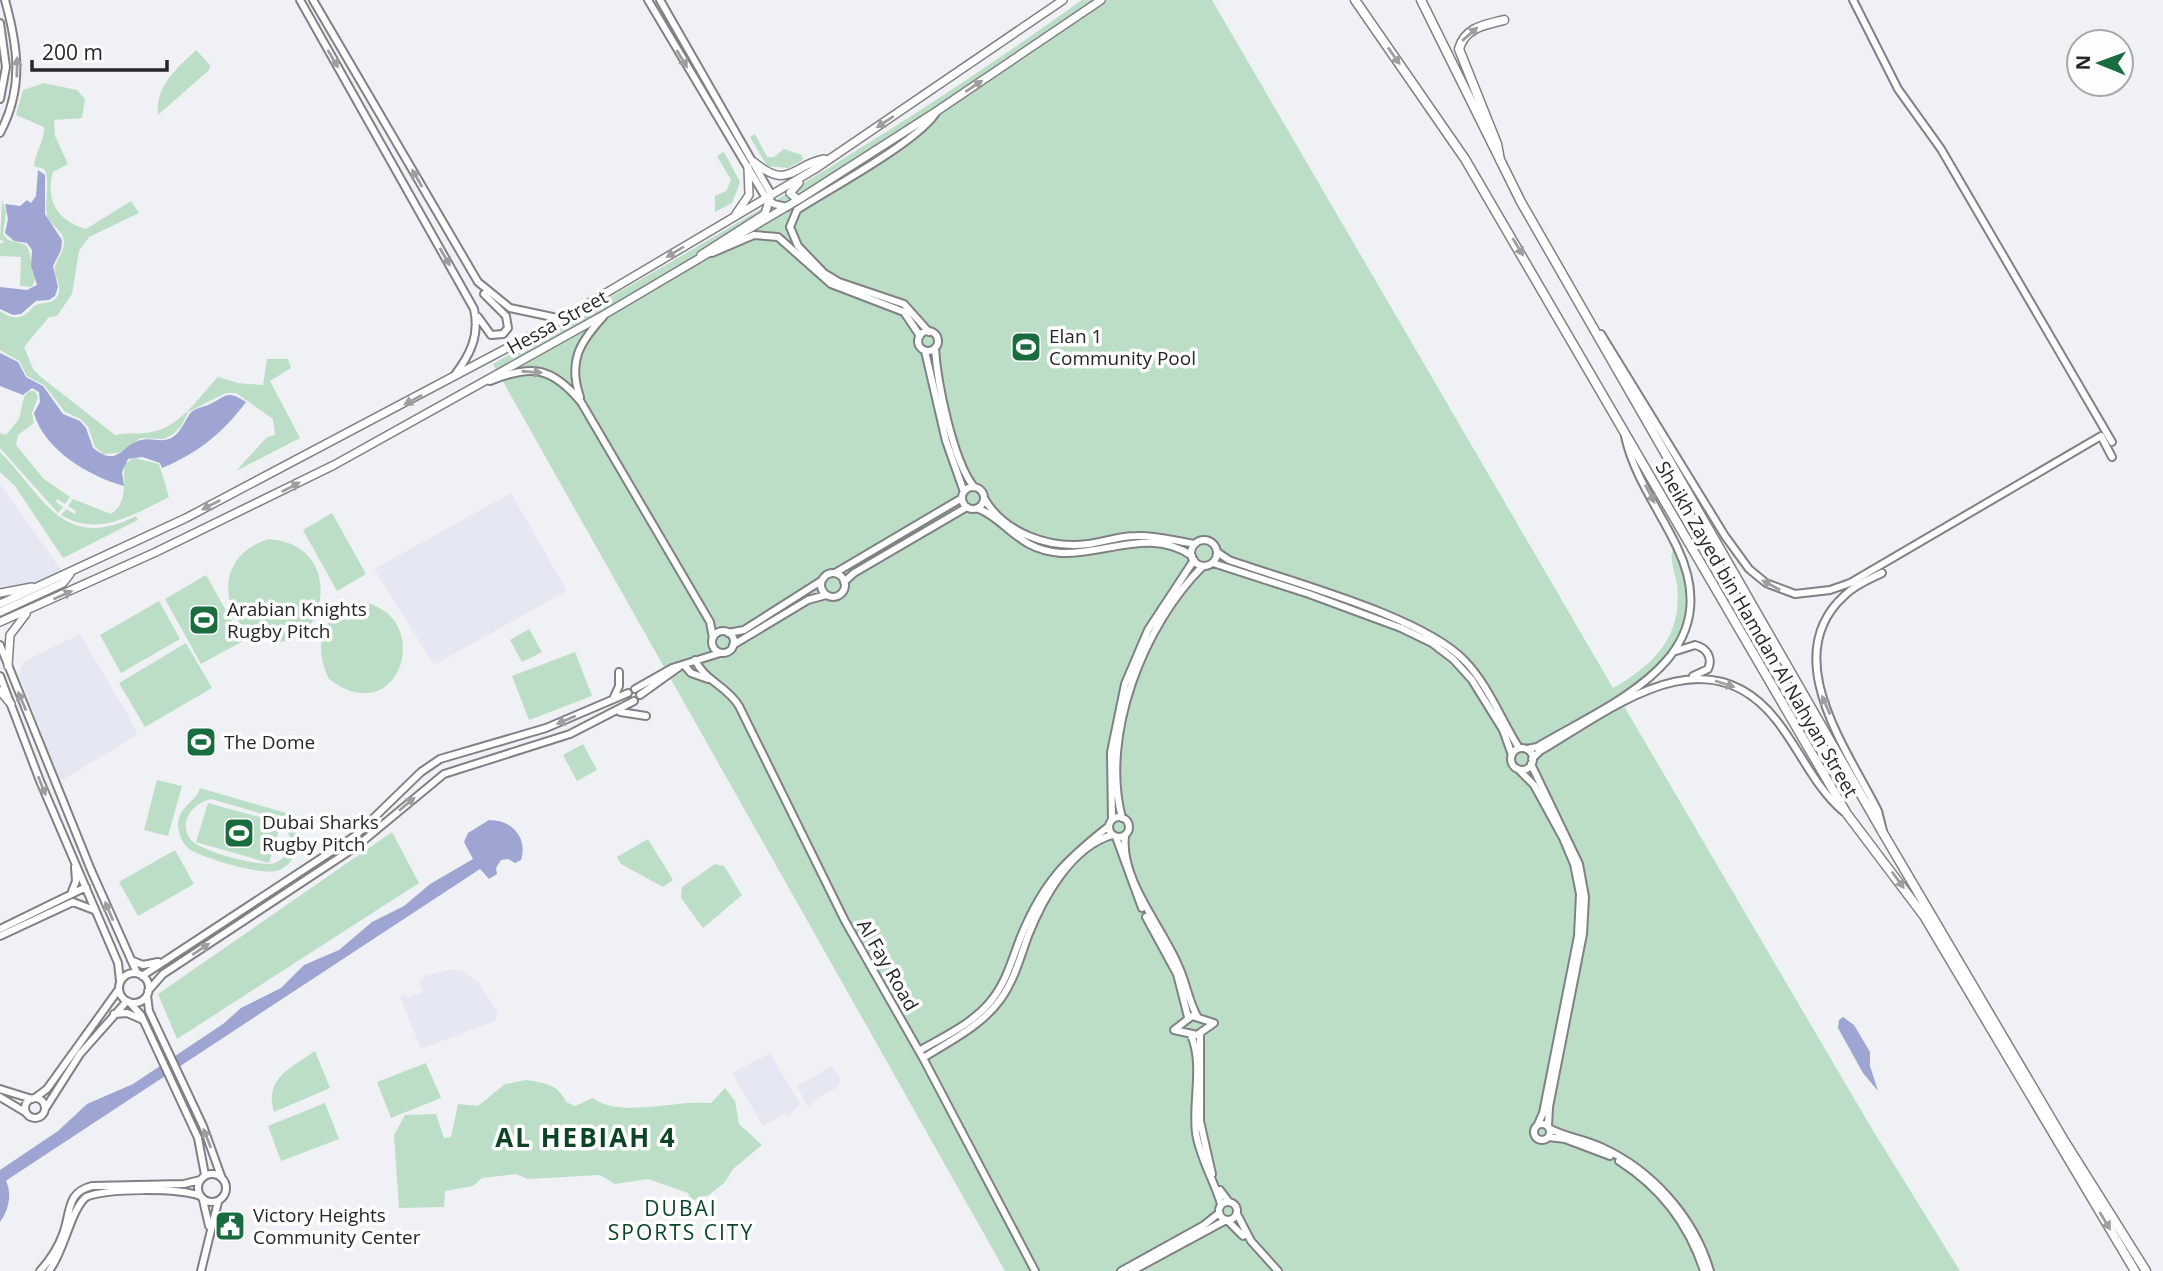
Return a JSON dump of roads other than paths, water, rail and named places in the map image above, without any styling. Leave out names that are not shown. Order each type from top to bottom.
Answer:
[{"type":"highway","name":"Sheikh Zayed bin Hamdan Al Nahyan Street","points":[[1355,0],[1465,159],[1847,814],[1898,879],[1930,926],[2135,1271]]},
{"type":"highway","name":"Sheikh Zayed bin Hamdan Al Nahyan Street","points":[[1421,0],[1499,163],[1553,259],[1883,833],[2059,1131],[2146,1271]]},
{"type":"highway","points":[[1499,163],[1497,144],[1461,60],[1459,49],[1463,37],[1471,30],[1504,20]]},
{"type":"main road","name":"Hessa Street","points":[[0,604],[40,588],[317,452],[562,319],[769,198],[1063,0]]},
{"type":"main road","name":"Hessa Street","points":[[0,622],[312,477],[607,313],[787,207],[937,111],[1101,0]]},
{"type":"main road","points":[[734,217],[750,195],[751,164],[781,177],[793,175],[816,161],[829,159]]},
{"type":"main road","points":[[798,200],[793,198],[791,190],[811,175],[814,169]]},
{"type":"main road","points":[[687,267],[705,252],[765,214],[769,198]]},
{"type":"main road","points":[[0,612],[63,583],[71,573]]},
{"type":"main road","points":[[0,593],[40,588]]},
{"type":"main road","points":[[8,666],[12,630],[33,608]]},
{"type":"main road","points":[[0,691],[11,704]]},
{"type":"street","points":[[0,133],[12,103],[18,71],[16,41],[5,0]]},
{"type":"street","points":[[300,0],[488,333],[499,336],[506,331],[509,324],[506,316],[487,298],[313,0]]},
{"type":"street","points":[[648,0],[751,164]]},
{"type":"street","points":[[660,0],[769,198],[787,207]]},
{"type":"street","points":[[1853,0],[1898,89],[1941,149],[2109,441],[2112,457]]},
{"type":"street","points":[[0,23],[6,67],[0,99]]},
{"type":"street","points":[[937,111],[929,122],[895,147],[797,210],[790,227],[798,246],[824,273],[839,282],[904,304],[937,338],[935,348],[954,440],[967,477],[974,487],[982,492],[994,511],[1017,530],[1053,545],[1087,544],[1141,535],[1195,544],[1209,541],[1217,552],[1228,560],[1386,615],[1446,645],[1476,674],[1532,762],[1576,856],[1586,905],[1583,934],[1549,1107],[1549,1137]]},
{"type":"street","points":[[712,253],[754,235],[778,237],[831,284],[904,312],[920,336],[919,345],[925,351],[946,441],[967,507]]},
{"type":"street","points":[[1553,259],[1741,559],[1759,579],[1780,590],[1804,594],[1837,588],[2101,436],[2109,441]]},
{"type":"street","points":[[478,282],[510,308],[562,319]]},
{"type":"street","points":[[452,378],[473,345],[477,327],[474,309]]},
{"type":"street","points":[[581,402],[574,376],[576,353],[583,339],[607,313]]},
{"type":"street","points":[[920,336],[929,332]]},
{"type":"street","points":[[925,351],[935,348]]},
{"type":"street","points":[[475,386],[516,371],[536,370],[563,382],[581,402],[710,622],[712,641],[720,653]]},
{"type":"street","points":[[1511,755],[1523,749],[1537,747],[1646,683],[1662,669],[1675,651],[1688,611],[1686,570],[1632,458],[1624,431]]},
{"type":"street","points":[[704,656],[712,641],[725,632],[744,630],[821,581],[827,574],[835,573],[974,487]]},
{"type":"street","points":[[976,508],[984,498]]},
{"type":"street","points":[[26,1112],[26,1104],[47,1089],[129,974],[140,974],[163,961],[365,828],[430,765],[451,754],[546,728],[613,698],[635,692],[704,656],[727,652],[733,645],[808,600],[827,594],[840,594],[844,582],[854,573],[967,507],[976,508],[1021,541],[1052,552],[1076,553],[1147,542],[1178,548],[1203,566]]},
{"type":"street","points":[[1188,1017],[1177,974],[1137,897],[1114,836],[1111,823],[1111,752],[1125,684],[1148,630],[1193,558],[1195,544]]},
{"type":"street","points":[[1213,562],[1217,552]]},
{"type":"street","points":[[1197,1016],[1175,958],[1139,890],[1126,853],[1125,836],[1129,825],[1122,818],[1119,757],[1131,689],[1157,629],[1203,566],[1213,562],[1321,598],[1432,643],[1453,659],[1472,680],[1503,730],[1512,764],[1534,785],[1563,838],[1576,872],[1581,902],[1578,936],[1543,1113],[1534,1130],[1536,1138],[1565,1139],[1600,1151],[1640,1176],[1680,1220],[1704,1271]]},
{"type":"street","points":[[835,573],[844,582]]},
{"type":"street","points":[[1882,573],[1842,597],[1819,633],[1816,652],[1817,680],[1827,709],[1878,811],[1883,833]]},
{"type":"street","points":[[821,581],[822,589],[827,594]]},
{"type":"street","points":[[1837,588],[1842,597]]},
{"type":"street","points":[[710,622],[725,632],[733,645]]},
{"type":"street","points":[[0,645],[129,958],[140,974],[147,993],[149,1011],[191,1100],[227,1188],[218,1202],[201,1271]]},
{"type":"street","points":[[1518,769],[1525,769],[1540,751],[1649,689],[1706,672],[1709,657],[1704,649],[1695,645],[1675,651]]},
{"type":"street","points":[[695,660],[709,680]]},
{"type":"street","points":[[681,666],[709,680]]},
{"type":"street","points":[[613,698],[619,686],[619,673]]},
{"type":"street","points":[[0,676],[75,865],[118,963],[120,985],[128,1001],[144,1021],[200,1144],[203,1178],[201,1198],[209,1216],[210,1239]]},
{"type":"street","points":[[1685,679],[1728,684],[1762,704],[1778,722],[1831,799],[1847,814]]},
{"type":"street","name":"Al Fay Road","points":[[709,680],[727,692],[739,706],[845,921],[921,1055],[1035,1271]]},
{"type":"street","points":[[0,1097],[37,1118],[66,1073],[112,1015],[128,1001],[141,1001],[160,977],[368,837],[435,779],[474,762],[556,740],[615,714],[634,701],[629,699],[635,692]]},
{"type":"street","points":[[615,714],[633,712],[646,716]]},
{"type":"street","points":[[472,748],[474,762]]},
{"type":"street","points":[[921,1055],[975,1017],[991,1001],[1006,979],[1022,933],[1049,883],[1072,854],[1111,823],[1122,818]]},
{"type":"street","points":[[921,1055],[968,1030],[997,1004],[1012,981],[1029,933],[1054,886],[1081,854],[1114,836],[1125,836]]},
{"type":"street","points":[[71,894],[76,881],[75,865]]},
{"type":"street","points":[[0,929],[86,887]]},
{"type":"street","points":[[264,907],[263,899],[274,890]]},
{"type":"street","points":[[0,936],[73,902],[95,911]]},
{"type":"street","points":[[129,958],[142,965],[163,961]]},
{"type":"street","points":[[112,1015],[127,1013],[144,1021]]},
{"type":"street","points":[[1197,1016],[1214,1022],[1200,1034],[1191,1035],[1173,1029],[1188,1017],[1197,1016]]},
{"type":"street","points":[[1200,1034],[1199,1107],[1204,1148],[1213,1175],[1230,1202],[1236,1206],[1237,1214],[1251,1241],[1278,1271]]},
{"type":"street","points":[[1121,1271],[1205,1225],[1219,1213],[1221,1205],[1205,1168],[1197,1138],[1196,1056],[1191,1035]]},
{"type":"street","points":[[0,1089],[44,1102],[45,1109]]},
{"type":"street","points":[[1538,1124],[1610,1151],[1653,1182],[1687,1222],[1710,1271]]},
{"type":"street","points":[[40,1271],[58,1244],[70,1205],[80,1191],[92,1186],[188,1184],[203,1178],[220,1176]]},
{"type":"street","points":[[49,1271],[64,1247],[78,1206],[90,1195],[185,1192],[218,1202]]},
{"type":"street","points":[[1221,1205],[1230,1202]]},
{"type":"street","points":[[1219,1213],[1272,1271]]},
{"type":"street","points":[[1132,1271],[1237,1214]]},
{"type":"water","points":[[38,170],[45,175],[45,214],[62,240],[61,250],[53,266],[58,287],[55,296],[49,300],[36,301],[21,314],[13,315],[0,309],[0,287],[27,290],[37,285],[31,266],[32,250],[27,243],[14,241],[5,233],[8,219],[5,204],[20,206],[27,200],[31,203],[36,196]]},
{"type":"water","points":[[0,353],[18,362],[26,377],[43,386],[63,414],[80,421],[86,428],[93,448],[108,456],[119,454],[141,440],[165,440],[173,437],[193,411],[226,396],[234,396],[246,402],[209,441],[175,462],[162,468],[160,463],[142,457],[128,459],[122,472],[124,486],[97,476],[57,450],[39,426],[34,413],[40,402],[39,392],[32,388],[23,395],[0,386]]},
{"type":"water","points":[[489,820],[505,823],[516,831],[522,844],[521,860],[515,863],[508,859],[501,860],[496,868],[497,874],[489,879],[480,869],[10,1178],[6,1181],[9,1191],[7,1207],[0,1222],[0,1170],[58,1131],[87,1104],[133,1084],[223,1024],[241,1008],[281,988],[304,965],[339,950],[372,922],[404,906],[430,884],[473,859],[464,842],[468,833]]},
{"type":"water","points":[[1843,1017],[1854,1025],[1870,1052],[1870,1066],[1878,1091],[1863,1073],[1838,1028],[1839,1020]]},
{"type":"place","name":"Elan 1 Community Pool","points":[[1026,347]]},
{"type":"place","name":"Arabian Knights Rugby Pitch","points":[[204,620]]},
{"type":"place","name":"The Dome","points":[[201,742]]},
{"type":"place","name":"Dubai Sharks Rugby Pitch","points":[[239,833]]},
{"type":"place","name":"Victory Heights Community Center","points":[[230,1226]]},
{"type":"district","name":"AL HEBIAH 4","points":[[586,1137]]},
{"type":"district","name":"DUBAI SPORTS CITY","points":[[681,1220]]}]
